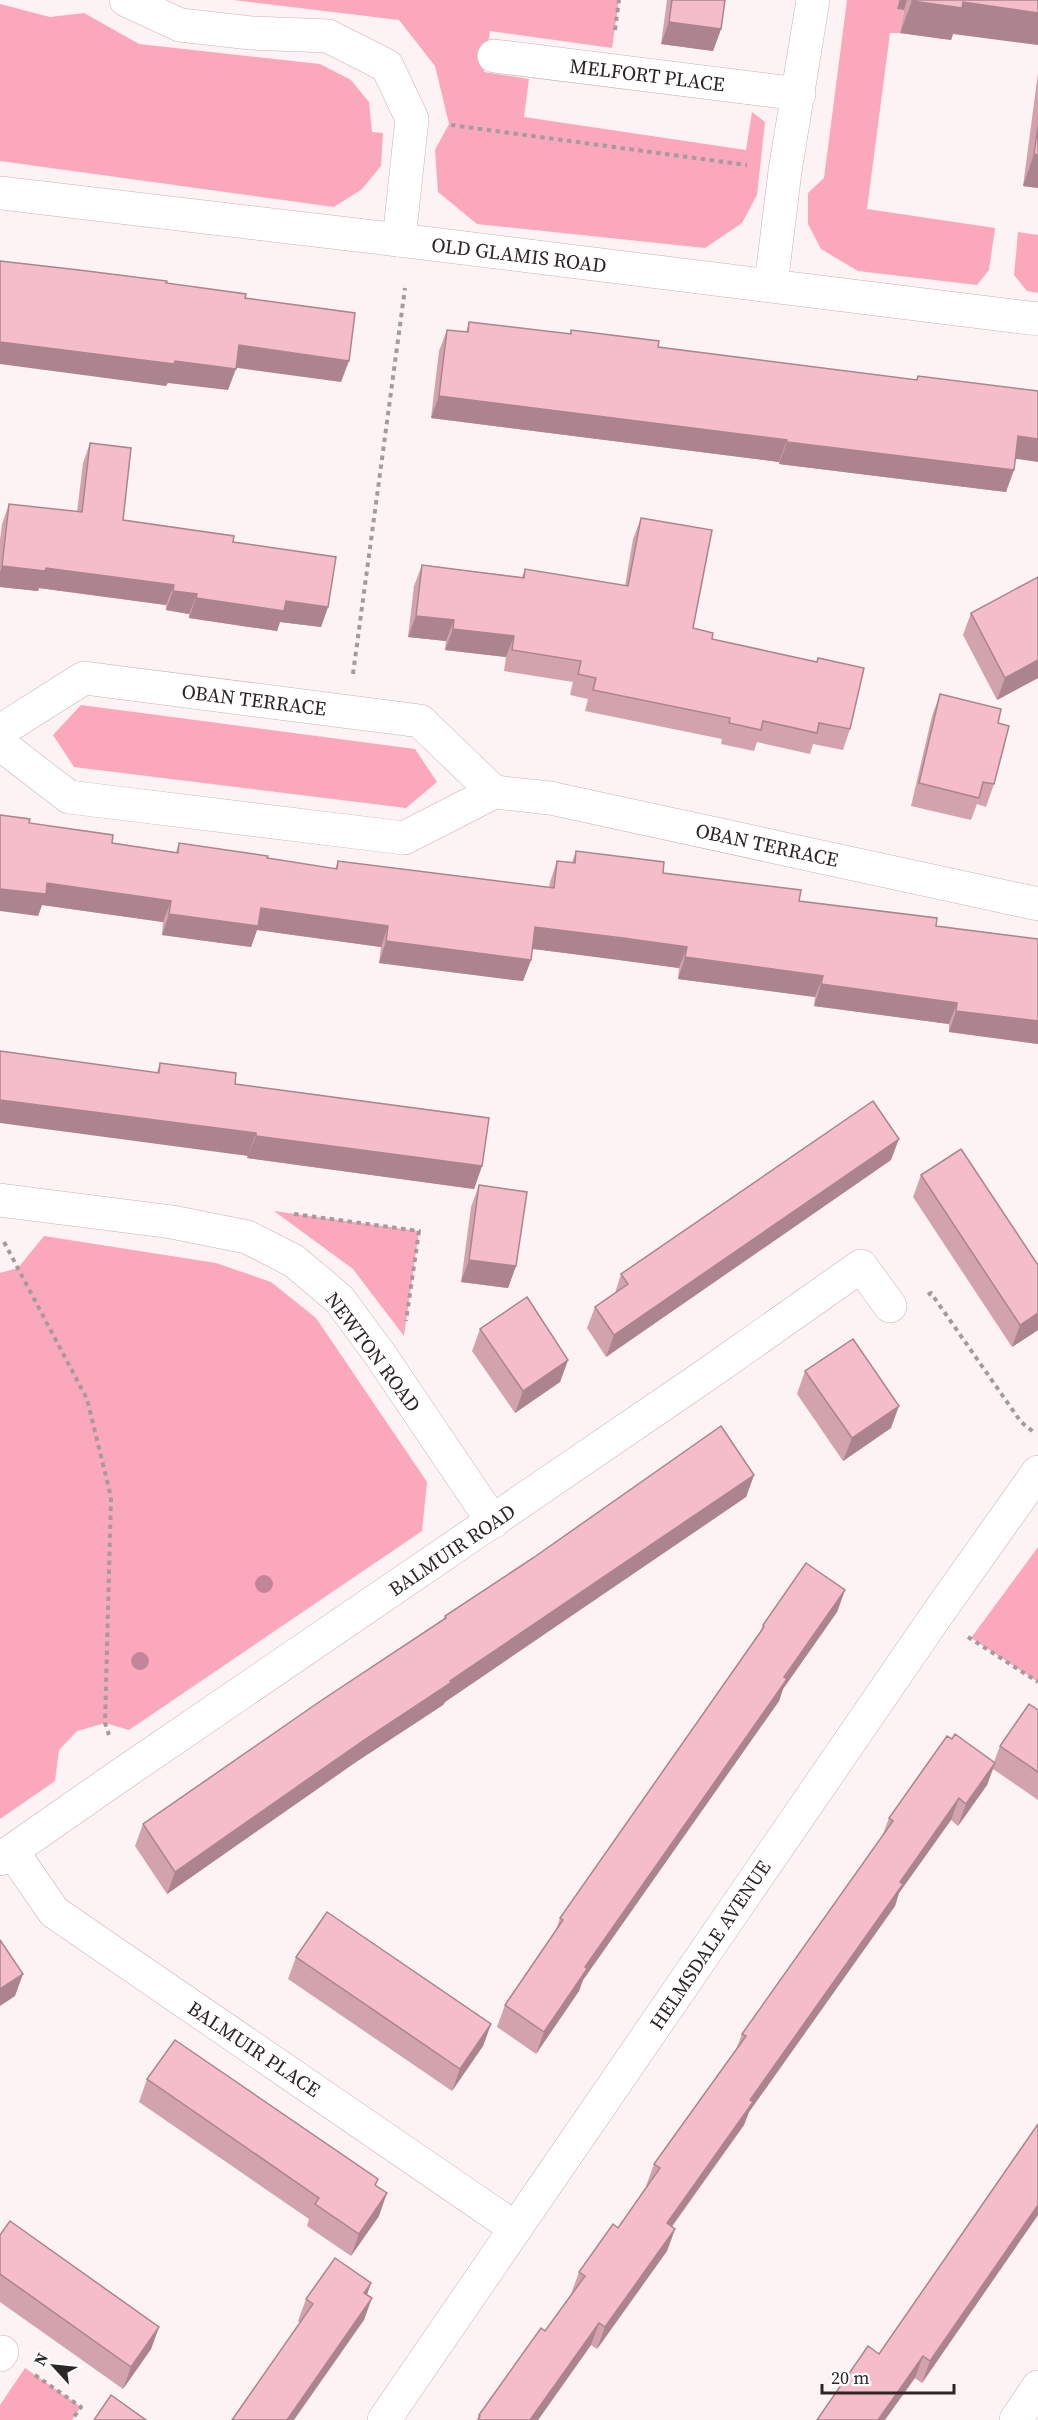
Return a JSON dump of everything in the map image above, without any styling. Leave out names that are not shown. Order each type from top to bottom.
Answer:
[{"type":"street","points":[[126,0],[180,25],[251,33],[328,36],[387,66],[412,119],[399,240]]},
{"type":"street","points":[[771,285],[785,171],[813,0]]},
{"type":"street","name":"MELFORT PLACE","points":[[494,56],[799,94]]},
{"type":"street","name":"OLD GLAMIS ROAD","points":[[0,193],[1038,319]]},
{"type":"street","name":"OBAN TERRACE","points":[[0,731],[84,678],[420,721],[494,792],[550,798],[1038,904]]},
{"type":"street","points":[[0,744],[69,797],[404,838],[494,792]]},
{"type":"street","name":"NEWTON ROAD","points":[[0,1200],[172,1222],[247,1237],[294,1261],[339,1299],[379,1353],[492,1522]]},
{"type":"street","name":"BALMUIR ROAD","points":[[6,1855],[861,1266],[890,1306]]},
{"type":"street","name":"HELMSDALE AVENUE","points":[[384,2420],[936,1616],[1038,1472]]},
{"type":"street","name":"BALMUIR PLACE","points":[[6,1855],[54,1912],[515,2228]]},
{"type":"street","points":[[1016,2420],[1038,2387]]},
{"type":"path","points":[[412,119],[785,171]]},
{"type":"path","points":[[347,712],[405,288]]},
{"type":"path","points":[[247,1237],[274,1211],[419,1231],[404,1336],[379,1353]]},
{"type":"path","points":[[0,1234],[87,1399],[111,1497],[105,1723],[124,1772]]},
{"type":"path","points":[[890,1306],[898,1317],[931,1293],[1021,1422],[1038,1435]]},
{"type":"path","points":[[936,1616],[1038,1682]]},
{"type":"path","points":[[1,2353],[81,2407],[72,2420]]},
{"type":"shaded area","points":[[234,0],[619,0],[612,48],[490,31],[484,72],[529,79],[524,117],[746,150],[752,112],[765,122],[757,195],[742,223],[705,248],[477,224],[438,192],[435,150],[449,124],[435,66],[399,20]]},
{"type":"shaded area","points":[[847,0],[898,0],[897,9],[904,10],[900,33],[890,33],[867,209],[995,228],[989,270],[977,285],[858,271],[821,249],[808,224],[808,193],[824,178]]},
{"type":"shaded area","points":[[0,4],[50,17],[84,13],[139,44],[320,64],[351,80],[369,102],[372,132],[383,133],[381,166],[362,189],[334,207],[0,161]]},
{"type":"shaded area","points":[[1018,232],[1038,235],[1038,293],[1027,291],[1014,275]]},
{"type":"shaded area","points":[[81,705],[415,749],[437,782],[406,808],[74,767],[53,735]]},
{"type":"shaded area","points":[[274,1211],[419,1231],[404,1336],[353,1269]]},
{"type":"shaded area","points":[[44,1236],[216,1263],[271,1282],[316,1318],[427,1482],[422,1531],[129,1730],[105,1723],[77,1731],[59,1750],[55,1781],[0,1819],[0,1273],[18,1268]]},
{"type":"shaded area","points":[[1038,1547],[1038,1682],[971,1638]]},
{"type":"shaded area","points":[[25,2368],[81,2407],[72,2420],[0,2420],[0,2405]]},
{"type":"building","points":[[672,0],[725,0],[721,29],[669,22]]},
{"type":"building","points":[[912,0],[1038,0],[1038,13],[963,2],[962,8]]},
{"type":"building","points":[[1038,126],[1038,155],[1034,154]]},
{"type":"building","points":[[0,261],[167,281],[166,283],[246,294],[245,298],[355,313],[349,361],[239,345],[236,369],[175,361],[174,364],[0,342]]},
{"type":"building","points":[[469,322],[571,334],[571,330],[659,341],[658,347],[917,380],[918,376],[1038,391],[1038,439],[1018,436],[1014,470],[439,396],[447,330],[468,332]]},
{"type":"building","points":[[90,443],[131,448],[123,520],[234,536],[233,542],[336,557],[328,607],[286,601],[284,611],[196,598],[197,594],[173,591],[174,585],[46,568],[45,571],[2,566],[9,504],[82,512]]},
{"type":"building","points":[[641,518],[712,530],[693,628],[713,633],[712,639],[817,662],[818,658],[864,668],[850,729],[819,723],[817,733],[763,721],[761,730],[729,723],[730,718],[593,690],[596,678],[578,674],[581,661],[512,650],[514,636],[453,629],[454,620],[416,616],[422,565],[524,578],[525,569],[628,586]]},
{"type":"building","points":[[1038,577],[1038,660],[1005,678],[971,613]]},
{"type":"building","points":[[940,694],[1001,709],[998,723],[1009,726],[994,784],[983,782],[979,798],[919,783]]},
{"type":"building","points":[[0,815],[30,819],[29,823],[113,835],[112,843],[178,853],[179,843],[337,869],[338,861],[554,888],[557,861],[575,863],[576,851],[664,862],[663,873],[801,890],[799,901],[937,918],[936,926],[1038,939],[1038,1021],[956,1011],[957,1003],[821,984],[823,976],[685,957],[687,947],[623,938],[535,927],[531,960],[386,941],[388,926],[261,908],[258,926],[169,914],[171,901],[47,883],[46,894],[0,889]]},
{"type":"building","points":[[0,1051],[159,1073],[160,1063],[236,1073],[235,1084],[489,1118],[482,1166],[256,1136],[256,1133],[0,1100]]},
{"type":"building","points":[[873,1101],[899,1139],[614,1335],[595,1307],[628,1284],[621,1274]]},
{"type":"building","points":[[961,1149],[1038,1265],[1038,1313],[1020,1325],[921,1175]]},
{"type":"building","points":[[479,1185],[527,1192],[516,1266],[469,1260]]},
{"type":"building","points":[[527,1297],[568,1360],[523,1391],[480,1329]]},
{"type":"building","points":[[853,1339],[899,1406],[852,1438],[805,1371]]},
{"type":"building","points":[[721,1426],[754,1475],[450,1681],[452,1682],[364,1740],[175,1872],[143,1824],[319,1702],[446,1618],[445,1616],[533,1558]]},
{"type":"building","points":[[806,1563],[845,1590],[784,1677],[787,1679],[585,1967],[587,1969],[544,2032],[505,2005],[563,1920],[560,1918],[764,1627],[763,1625]]},
{"type":"building","points":[[1029,1704],[1038,1710],[1038,1772],[1000,1746]]},
{"type":"building","points":[[955,1734],[995,1763],[966,1804],[959,1798],[900,1882],[903,1884],[750,2100],[753,2102],[667,2223],[675,2229],[605,2327],[599,2323],[530,2420],[478,2420],[479,2415],[541,2328],[545,2331],[585,2276],[579,2272],[613,2224],[618,2228],[660,2168],[654,2164],[746,2036],[742,2034],[893,1821],[889,1818],[947,1736],[952,1739]]},
{"type":"building","points":[[327,1912],[491,2024],[460,2069],[296,1957]]},
{"type":"building","points":[[0,1940],[23,1974],[0,1989]]},
{"type":"building","points":[[175,2040],[378,2179],[375,2185],[387,2193],[359,2234],[315,2204],[319,2198],[147,2079]]},
{"type":"building","points":[[1038,2124],[1038,2205],[930,2361],[923,2356],[878,2420],[817,2420],[868,2346],[879,2354]]},
{"type":"building","points":[[10,2221],[159,2327],[131,2367],[0,2274],[0,2235]]},
{"type":"building","points":[[335,2258],[371,2283],[364,2293],[372,2298],[287,2420],[232,2420],[313,2304],[306,2299]]},
{"type":"building","points":[[111,2395],[146,2420],[94,2420]]}]
